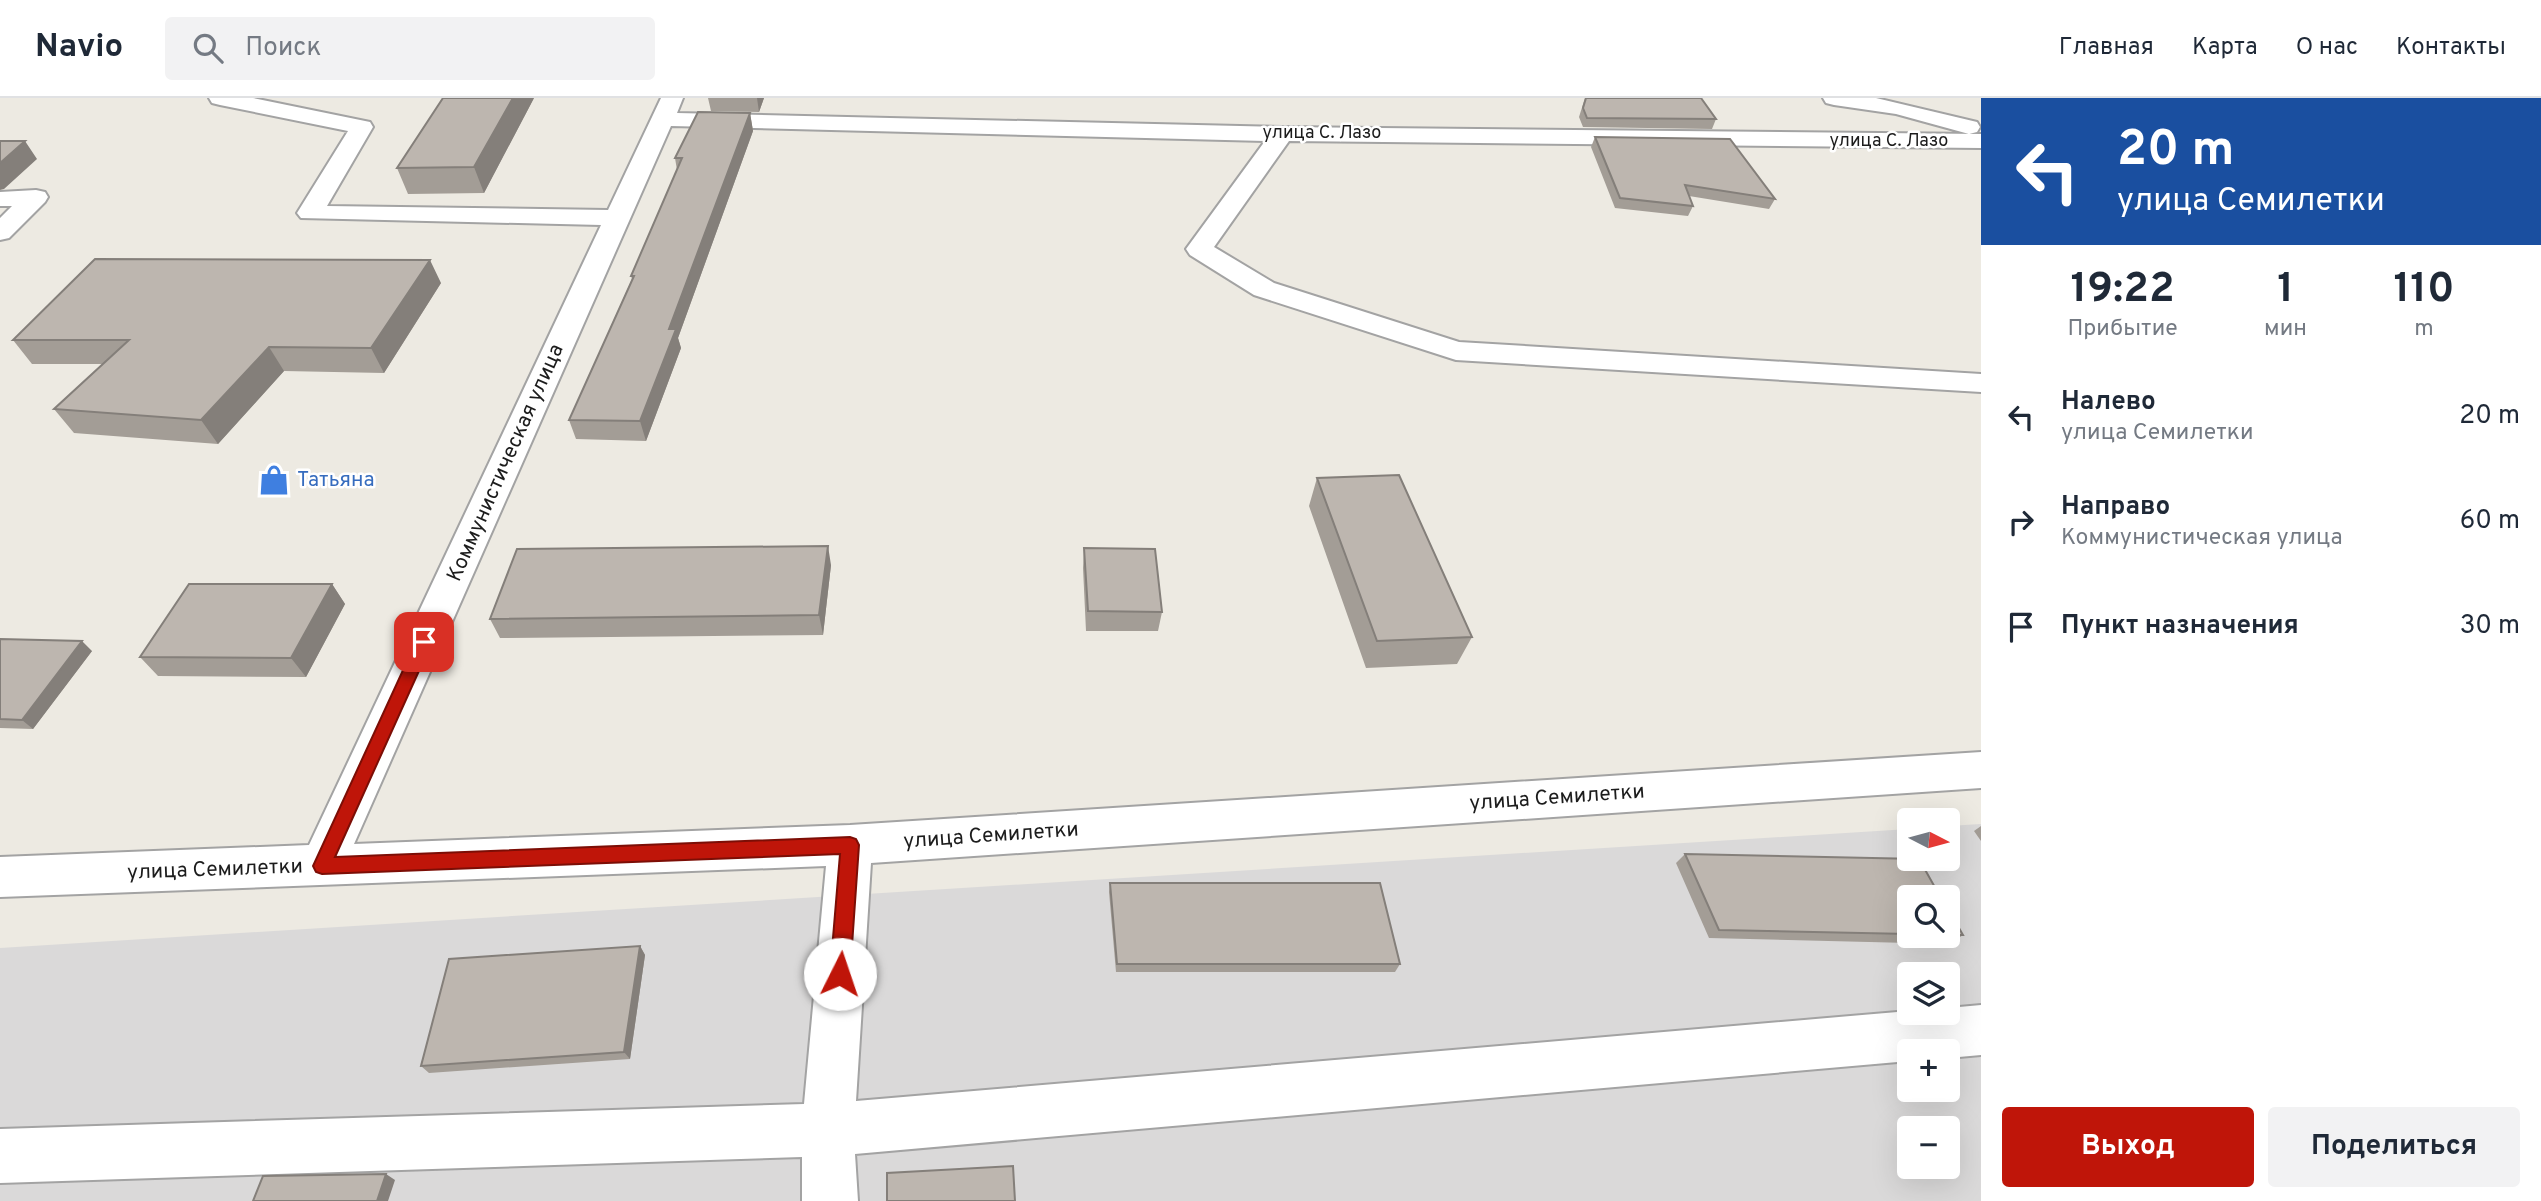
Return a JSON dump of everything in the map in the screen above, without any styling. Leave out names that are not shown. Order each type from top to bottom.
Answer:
[{"type":"street","points":[[220,98],[362,127],[310,213],[617,218]]},
{"type":"street","points":[[1834,98],[1897,108],[1981,131]]},
{"type":"street","name":"Коммунистическая улица","points":[[322,866],[667,108]]},
{"type":"street","name":"улица С. Лазо","points":[[667,108],[1282,134],[1981,141]]},
{"type":"street","points":[[1282,134],[1199,249],[1264,289],[1456,351],[1981,383]]},
{"type":"street","points":[[0,199],[36,197],[0,232]]},
{"type":"street","name":"улица Семилетки","points":[[0,877],[850,845],[1981,770]]},
{"type":"street","points":[[830,1201],[828,1130],[850,845]]},
{"type":"street","points":[[0,1156],[828,1130],[1981,1030]]},
{"type":"shaded area","points":[[1981,824],[1981,1201],[0,1201],[0,948],[1897,830],[1897,872],[1960,872],[1960,825]]},
{"type":"building","points":[[443,98],[513,98],[474,167],[397,168]]},
{"type":"building","points":[[1586,98],[1701,98],[1716,119],[1587,118],[1583,108]]},
{"type":"building","points":[[698,112],[750,113],[669,329],[676,329],[640,421],[569,420],[634,276],[631,276],[682,158],[675,158]]},
{"type":"building","points":[[1595,137],[1730,139],[1775,199],[1685,185],[1693,206],[1620,198]]},
{"type":"building","points":[[0,141],[25,141],[0,163]]},
{"type":"building","points":[[95,259],[430,260],[371,348],[269,347],[201,420],[54,409],[129,340],[13,340]]},
{"type":"building","points":[[1399,475],[1472,637],[1377,641],[1317,478]]},
{"type":"building","points":[[828,546],[819,615],[490,619],[517,549]]},
{"type":"building","points":[[1084,548],[1155,549],[1162,612],[1088,611]]},
{"type":"building","points":[[189,584],[332,584],[291,658],[140,657]]},
{"type":"building","points":[[0,639],[82,641],[22,720],[0,719]]},
{"type":"building","points":[[1685,854],[1897,859],[1897,872],[1926,872],[1934,885],[1897,885],[1897,934],[1719,930]]},
{"type":"building","points":[[1110,883],[1380,883],[1400,964],[1117,964]]},
{"type":"building","points":[[640,946],[624,1052],[421,1066],[449,959]]},
{"type":"building","points":[[1013,1166],[1015,1201],[887,1201],[887,1173]]},
{"type":"building","points":[[386,1174],[377,1201],[253,1201],[263,1176]]},
{"type":"place","name":"Татьяна","points":[[274,480]]},
{"type":"route","points":[[424,642],[322,866],[850,845],[840,974]]}]
